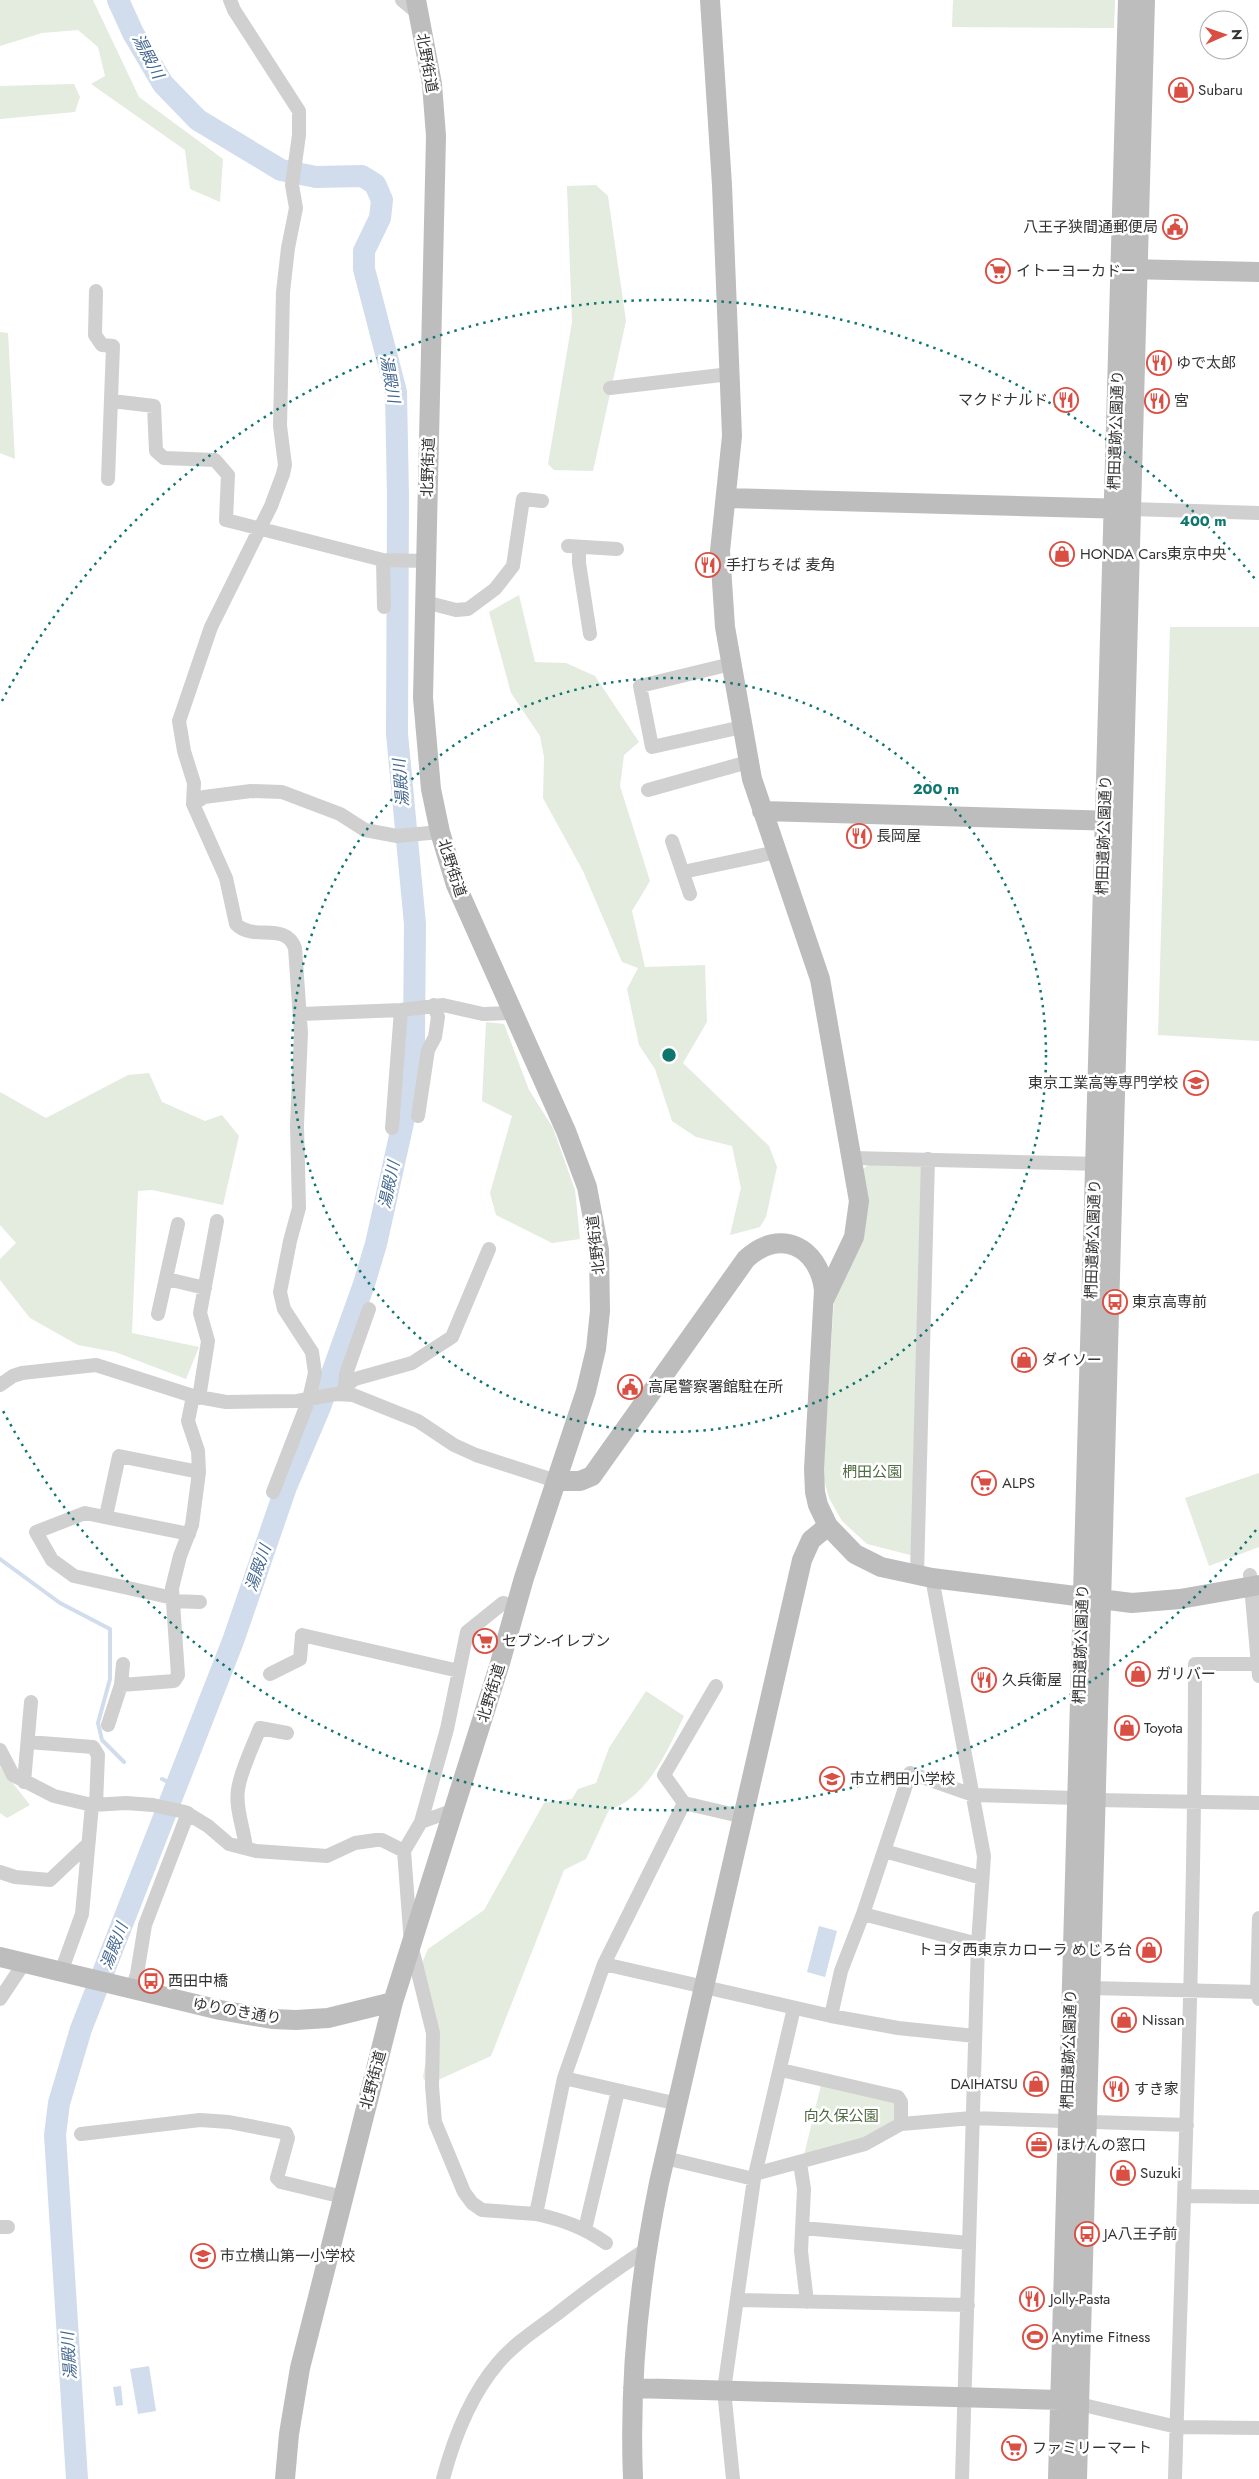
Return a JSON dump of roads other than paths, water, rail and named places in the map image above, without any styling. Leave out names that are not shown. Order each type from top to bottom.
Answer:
[{"type":"street","points":[[230,0],[268,67],[298,111],[299,135],[292,186],[296,208],[288,248],[283,292],[281,346],[280,426],[285,465],[281,482],[260,529],[211,627],[180,715],[180,731],[194,783],[193,804],[226,878],[236,924],[244,930],[284,934],[292,941],[295,948],[301,1014],[297,1165],[299,1208],[280,1292],[284,1309],[312,1352],[315,1373],[311,1398],[273,1492]]},
{"type":"street","points":[[402,0],[417,7]]},
{"type":"street","points":[[710,0],[722,185],[732,442],[720,551],[725,627],[748,762],[762,811],[820,979],[859,1201],[858,1223],[850,1247],[824,1300]]},
{"type":"street","name":"椚田遺跡公園通り","points":[[1128,0],[1129,269]]},
{"type":"street","name":"椚田遺跡公園通り","points":[[1077,2479],[1070,2402],[1076,2121],[1129,269],[1145,0]]},
{"type":"street","name":"北野街道","points":[[285,2479],[297,2384],[393,2002],[454,1810],[515,1607],[593,1366],[600,1310],[599,1250],[592,1208],[579,1163],[466,910],[440,832],[426,751],[422,698],[425,602],[417,561],[437,166],[432,84],[417,7]]},
{"type":"street","points":[[1129,269],[1259,272]]},
{"type":"street","points":[[96,291],[95,335],[102,345],[113,346],[108,479]]},
{"type":"street","points":[[610,388],[730,374]]},
{"type":"street","points":[[112,401],[154,406],[156,451],[164,458],[215,460],[228,475],[226,520],[385,560],[417,561]]},
{"type":"street","points":[[727,498],[1259,513]]},
{"type":"street","points":[[425,602],[456,610],[468,608],[495,589],[513,566],[523,499],[542,501]]},
{"type":"street","points":[[590,634],[579,563],[573,547],[616,549]]},
{"type":"street","points":[[384,607],[385,560]]},
{"type":"street","points":[[731,664],[640,686],[652,747],[742,727]]},
{"type":"street","points":[[648,790],[748,762]]},
{"type":"street","points":[[193,804],[204,797],[252,791],[282,792],[340,814],[365,830],[396,836],[440,832]]},
{"type":"street","points":[[762,811],[1114,821]]},
{"type":"street","points":[[672,841],[690,894]]},
{"type":"street","points":[[683,872],[777,852]]},
{"type":"street","points":[[301,1014],[403,1010],[431,1006],[452,1007],[482,1014],[513,1014]]},
{"type":"street","points":[[418,1116],[428,1050],[435,1036],[438,1017],[431,1006]]},
{"type":"street","points":[[392,1128],[403,1010]]},
{"type":"street","points":[[852,1158],[1104,1164]]},
{"type":"street","points":[[928,1159],[924,1576],[973,1795],[984,1856],[978,1944],[962,2479]]},
{"type":"street","points":[[121,1685],[174,1682],[178,1675],[173,1599],[175,1573],[189,1534],[199,1472],[198,1451],[188,1421],[196,1397],[208,1341],[200,1313],[217,1221]]},
{"type":"street","points":[[158,1314],[178,1224]]},
{"type":"street","points":[[341,1391],[418,1421],[454,1445],[476,1455],[556,1480],[580,1481],[594,1474],[743,1262],[755,1251],[780,1244],[793,1245],[806,1252],[816,1262],[821,1273],[824,1300],[814,1481],[818,1505],[828,1526],[847,1548],[871,1563],[924,1576],[1092,1597],[1133,1591],[1255,1580],[1259,1676]]},
{"type":"street","points":[[0,1384],[22,1373],[96,1365],[196,1397],[241,1402],[311,1398],[341,1391],[355,1379],[412,1363],[452,1338],[490,1249]]},
{"type":"street","points":[[167,1280],[205,1288]]},
{"type":"street","points":[[341,1391],[369,1309]]},
{"type":"street","points":[[106,1516],[119,1456],[199,1472]]},
{"type":"street","points":[[189,1534],[85,1513],[36,1532],[52,1560],[74,1576],[173,1599],[200,1602]]},
{"type":"street","points":[[633,2479],[633,2388],[638,2314],[646,2249],[665,2158],[802,1560],[811,1540],[828,1526]]},
{"type":"street","points":[[515,1607],[503,1603],[467,1632],[447,1728],[421,1822],[404,1851],[411,1944],[433,2033],[432,2086],[435,2122],[464,2192],[472,2203],[482,2210],[536,2214],[565,2220],[585,2229],[606,2243]]},
{"type":"street","points":[[270,1674],[300,1659],[302,1635],[459,1671]]},
{"type":"street","points":[[108,1725],[121,1685],[123,1664]]},
{"type":"street","points":[[1175,2479],[1186,2196],[1189,1990],[1195,1801],[1195,1664],[1258,1664]]},
{"type":"street","points":[[716,1686],[664,1775],[684,1803],[744,1817]]},
{"type":"street","points":[[24,1782],[31,1702]]},
{"type":"street","points":[[246,1848],[244,1826],[238,1808],[238,1789],[241,1780],[260,1728],[287,1733]]},
{"type":"street","points":[[28,1742],[93,1747],[98,1755],[94,1805],[87,1845],[82,1914],[61,1972]]},
{"type":"street","points":[[0,1750],[13,1775],[54,1796],[94,1805],[126,1803],[156,1806],[186,1813],[208,1826],[229,1844],[256,1851],[318,1857],[327,1856],[355,1843],[382,1840],[404,1851]]},
{"type":"street","points":[[831,2016],[841,1971],[863,1914],[910,1773],[973,1795],[1259,1803]]},
{"type":"street","name":"椚田遺跡公園通り","points":[[1076,2121],[1090,1988],[1086,1799]]},
{"type":"street","points":[[536,2214],[564,2078],[604,1964],[684,1803]]},
{"type":"street","points":[[421,1822],[454,1810]]},
{"type":"street","points":[[0,1957],[132,1989],[137,1974],[146,1925],[186,1813]]},
{"type":"street","points":[[0,1872],[15,1877],[50,1880],[87,1845]]},
{"type":"street","points":[[884,1851],[982,1878]]},
{"type":"street","points":[[863,1914],[978,1944]]},
{"type":"street","points":[[1090,1988],[1189,1990],[1258,1996],[1259,1918]]},
{"type":"street","points":[[0,1999],[24,1963]]},
{"type":"street","points":[[604,1964],[831,2016],[898,2028],[975,2036]]},
{"type":"street","name":"ゆりのき通り","points":[[132,1989],[244,2015],[284,2020],[328,2018],[393,2002]]},
{"type":"street","points":[[733,2479],[724,2390],[755,2176],[794,2008]]},
{"type":"street","points":[[781,2070],[898,2097],[901,2102],[901,2124]]},
{"type":"street","points":[[564,2078],[678,2104]]},
{"type":"street","points":[[585,2229],[618,2091]]},
{"type":"street","points":[[665,2158],[755,2176],[865,2144],[901,2124],[972,2118],[1187,2125]]},
{"type":"street","points":[[81,2134],[200,2120],[229,2122],[286,2133],[288,2138],[277,2178],[281,2182],[343,2197]]},
{"type":"street","points":[[800,2162],[804,2189],[801,2251],[807,2302]]},
{"type":"street","points":[[1186,2196],[1259,2197]]},
{"type":"street","points":[[803,2228],[969,2243]]},
{"type":"street","points":[[443,2479],[460,2427],[473,2400],[499,2362],[519,2342],[646,2249]]},
{"type":"street","points":[[737,2300],[968,2305]]},
{"type":"street","points":[[633,2388],[965,2397],[1070,2402],[1177,2427],[1259,2428]]},
{"type":"street","name":"椚田遺跡公園通り","points":[[1058,2479],[1070,2402]]},
{"type":"water","points":[[819,1926],[837,1931],[825,1977],[807,1972]]},
{"type":"water","points":[[149,2366],[156,2411],[138,2414],[130,2369]]},
{"type":"water","points":[[121,2386],[123,2405],[116,2406],[113,2387]]},
{"type":"waterway","name":"湯殿川","points":[[77,2479],[55,2135],[59,2103],[81,2029],[233,1641],[286,1487],[320,1407],[364,1284],[376,1244],[408,1100],[414,1041],[415,924],[397,734],[398,497],[396,392],[364,269],[364,251],[380,218],[382,200],[375,184],[362,176],[316,177],[281,170],[198,120],[163,84],[133,33],[118,0]]},
{"type":"waterway","points":[[0,1559],[60,1603],[110,1629],[110,1679],[98,1723],[102,1740],[124,1762]]},
{"type":"waterway","points":[[162,1779],[176,1786]]},
{"type":"place","name":"Subaru","points":[[1181,90]]},
{"type":"place","name":"八王子狭間通郵便局","points":[[1175,227]]},
{"type":"place","name":"イトーヨーカドー","points":[[998,271]]},
{"type":"place","name":"ゆで太郎","points":[[1159,363]]},
{"type":"place","name":"マクドナルド","points":[[1066,400]]},
{"type":"place","name":"宮","points":[[1157,401]]},
{"type":"place","name":"HONDA Cars東京中央","points":[[1062,554]]},
{"type":"place","name":"手打ちそば 麦角","points":[[708,565]]},
{"type":"place","name":"長岡屋","points":[[859,836]]},
{"type":"place","name":"東京工業高等専門学校","points":[[1196,1083]]},
{"type":"place","name":"東京高専前","points":[[1115,1302]]},
{"type":"place","name":"ダイソー","points":[[1024,1360]]},
{"type":"place","name":"高尾警察署館駐在所","points":[[630,1387]]},
{"type":"place","name":"ALPS","points":[[984,1483]]},
{"type":"place","name":"セブン-イレブン","points":[[485,1641]]},
{"type":"place","name":"ガリバー","points":[[1138,1674]]},
{"type":"place","name":"久兵衛屋","points":[[984,1680]]},
{"type":"place","name":"Toyota","points":[[1127,1728]]},
{"type":"place","name":"市立椚田小学校","points":[[832,1779]]},
{"type":"place","name":"トヨタ西東京カローラ めじろ台","points":[[1149,1950]]},
{"type":"place","name":"西田中橋","points":[[151,1981]]},
{"type":"place","name":"Nissan","points":[[1124,2020]]},
{"type":"place","name":"DAIHATSU","points":[[1036,2084]]},
{"type":"place","name":"すき家","points":[[1116,2089]]},
{"type":"place","name":"ほけんの窓口","points":[[1039,2145]]},
{"type":"place","name":"Suzuki","points":[[1123,2173]]},
{"type":"place","name":"JA八王子前","points":[[1087,2234]]},
{"type":"place","name":"市立横山第一小学校","points":[[203,2256]]},
{"type":"place","name":"Jolly-Pasta","points":[[1032,2299]]},
{"type":"place","name":"Anytime Fitness","points":[[1035,2337]]},
{"type":"place","name":"ファミリーマート","points":[[1014,2448]]},
{"type":"park label","name":"椚田公園","points":[[872,1472]]},
{"type":"park label","name":"向久保公園","points":[[841,2116]]}]
